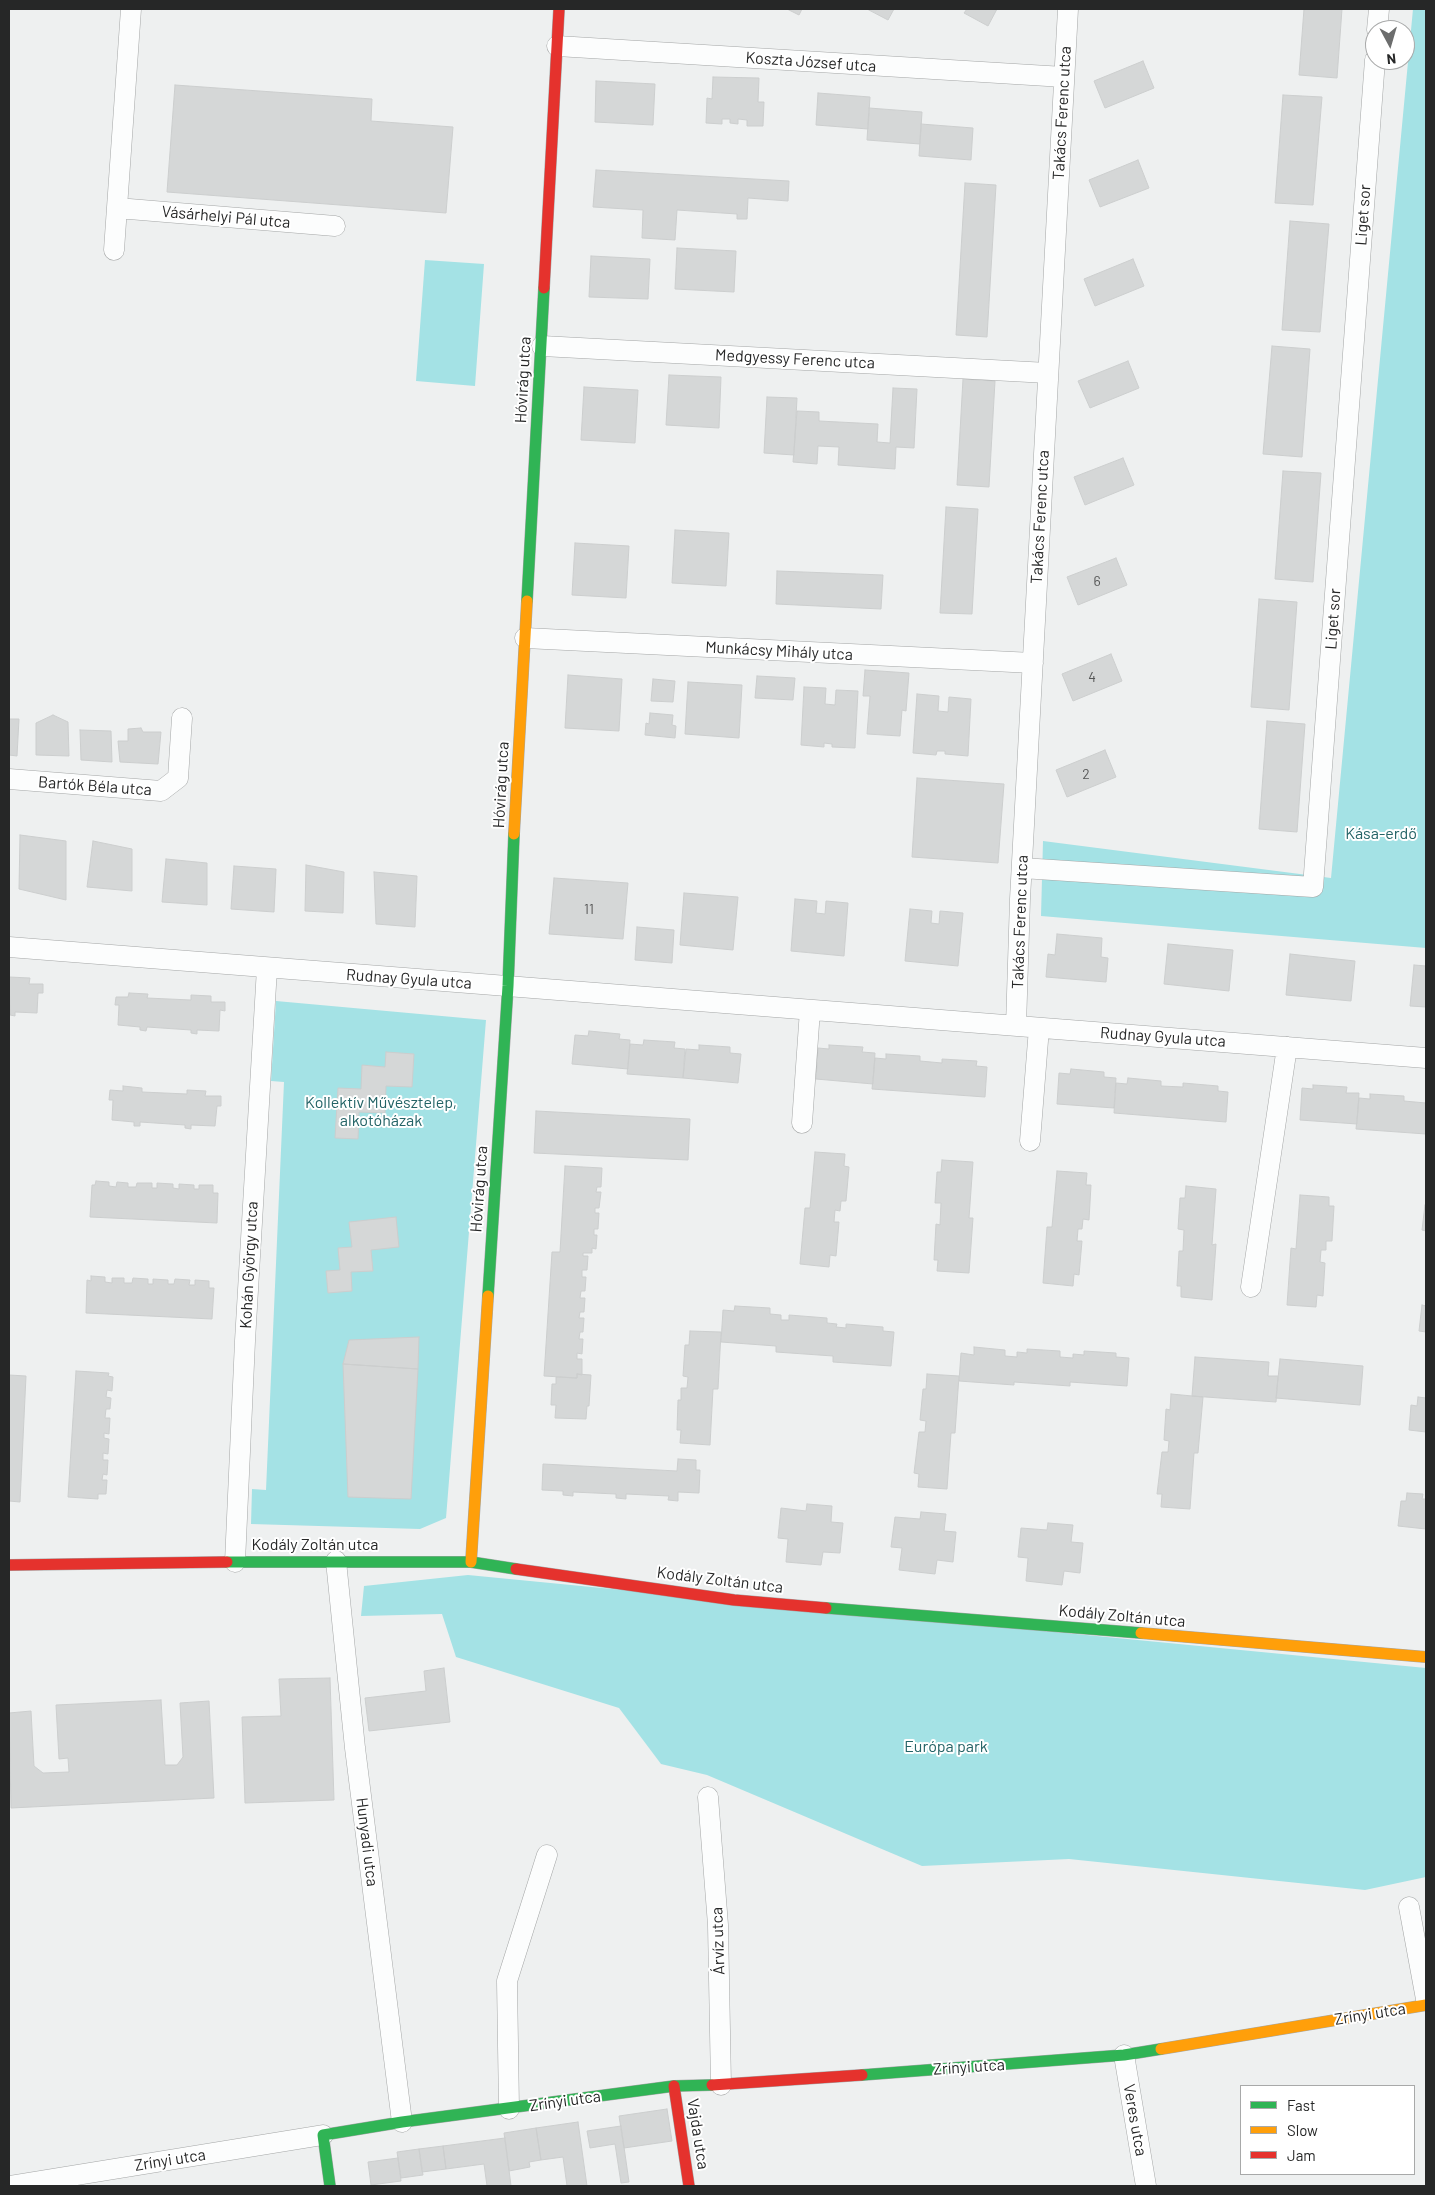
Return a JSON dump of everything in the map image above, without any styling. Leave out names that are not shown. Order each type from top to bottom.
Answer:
[{"type":"street","points":[[114,250],[131,9]]},
{"type":"street","name":"Hóvirág utca","points":[[471,1562],[508,986],[559,9]]},
{"type":"street","name":"Takács Ferenc utca","points":[[1016,1026],[1022,868],[1068,9]]},
{"type":"street","name":"Koszta József utca","points":[[557,46],[1064,77]]},
{"type":"street","name":"Liget sor","points":[[1022,868],[1313,887],[1374,70]]},
{"type":"street","name":"Vásárhelyi Pál utca","points":[[117,208],[334,226]]},
{"type":"street","name":"Medgyessy Ferenc utca","points":[[542,346],[1048,373]]},
{"type":"street","name":"Munkácsy Mihály utca","points":[[525,638],[1033,663]]},
{"type":"street","name":"Bartók Béla utca","points":[[9,779],[161,791],[178,778],[182,718]]},
{"type":"street","name":"Rudnay Gyula utca","points":[[9,947],[1426,1058]]},
{"type":"street","name":"Kohán György utca","points":[[235,1562],[245,1341],[267,968]]},
{"type":"street","points":[[802,1123],[810,1010]]},
{"type":"street","points":[[1030,1141],[1039,1028]]},
{"type":"street","points":[[1251,1287],[1287,1047]]},
{"type":"street","name":"Kodály Zoltán utca","points":[[9,1565],[336,1561],[471,1562],[734,1600],[1426,1657]]},
{"type":"street","name":"Hunyadi utca","points":[[336,1561],[356,1758],[402,2122]]},
{"type":"street","name":"Árvíz utca","points":[[708,1797],[718,1925],[721,2084]]},
{"type":"street","name":"Zrínyi utca","points":[[509,2109],[507,1981],[546,1854]]},
{"type":"street","points":[[1409,1907],[1426,1999]]},
{"type":"street","name":"Zrínyi utca","points":[[9,2186],[402,2122],[674,2086],[1124,2055],[1426,2005]]},
{"type":"street","name":"Veres utca","points":[[1124,2055],[1146,2186]]},
{"type":"street","name":"Vajda utca","points":[[674,2086],[689,2186]]},
{"type":"street","points":[[323,2135],[330,2186]]},
{"type":"green space","name":"Kása-erdő","points":[[1413,9],[1426,9],[1426,948],[1041,916],[1043,841],[1331,878],[1407,70],[1415,70],[1415,20],[1412,20]]},
{"type":"green space","points":[[425,260],[484,264],[475,386],[416,381]]},
{"type":"green space","name":"Kollektív Művésztelep, alkotóházak","points":[[276,1001],[486,1020],[446,1518],[420,1529],[251,1524],[252,1489],[266,1490],[284,1082],[271,1081]]},
{"type":"green space","name":"Európa park","points":[[468,1575],[1426,1668],[1426,1877],[1365,1890],[1069,1859],[922,1866],[707,1775],[661,1764],[619,1708],[456,1657],[442,1614],[361,1616],[364,1586]]},
{"type":"building","points":[[787,9],[802,9],[799,15]]},
{"type":"building","points":[[867,9],[894,9],[888,20]]},
{"type":"building","points":[[967,9],[997,9],[988,26],[964,13]]},
{"type":"building","points":[[1304,9],[1342,9],[1337,78],[1299,75]]},
{"type":"building","points":[[1143,61],[1154,88],[1105,108],[1094,81]]},
{"type":"building","points":[[713,77],[759,78],[758,102],[764,102],[763,126],[747,126],[747,120],[738,119],[738,124],[730,123],[730,119],[722,119],[722,124],[706,123],[707,98],[712,99]]},
{"type":"building","points":[[596,81],[655,84],[653,125],[595,122]]},
{"type":"building","points":[[175,85],[372,99],[371,121],[453,127],[446,213],[167,192]]},
{"type":"building","points":[[818,93],[870,97],[868,129],[816,125]]},
{"type":"building","points":[[1283,95],[1322,97],[1313,205],[1275,203]]},
{"type":"building","points":[[869,108],[922,112],[920,144],[867,140]]},
{"type":"building","points":[[921,124],[973,128],[971,160],[919,156]]},
{"type":"building","points":[[1138,160],[1149,188],[1100,207],[1089,180]]},
{"type":"building","points":[[596,170],[789,181],[788,201],[748,198],[747,219],[737,219],[737,214],[677,210],[675,240],[642,238],[643,210],[593,207]]},
{"type":"building","points":[[965,183],[996,185],[987,337],[956,335]]},
{"type":"building","points":[[1290,221],[1329,224],[1320,332],[1282,330]]},
{"type":"building","points":[[677,248],[736,251],[734,292],[675,289]]},
{"type":"building","points":[[591,256],[650,259],[648,299],[589,297]]},
{"type":"building","points":[[1133,259],[1144,286],[1095,306],[1084,279]]},
{"type":"building","points":[[1272,346],[1310,349],[1302,457],[1263,454]]},
{"type":"building","points":[[1128,361],[1139,388],[1090,408],[1078,381]]},
{"type":"building","points":[[669,375],[721,377],[719,428],[666,425]]},
{"type":"building","points":[[963,379],[995,381],[989,487],[957,485]]},
{"type":"building","points":[[584,387],[638,390],[635,443],[581,440]]},
{"type":"building","points":[[893,388],[917,389],[914,448],[896,447],[895,469],[838,465],[839,447],[818,446],[817,464],[793,462],[797,411],[819,412],[819,421],[878,424],[877,442],[890,443]]},
{"type":"building","points":[[767,397],[797,398],[794,455],[764,453]]},
{"type":"building","points":[[1123,458],[1134,485],[1085,505],[1074,477]]},
{"type":"building","points":[[1283,471],[1321,473],[1313,582],[1275,579]]},
{"type":"building","points":[[946,507],[978,509],[972,614],[940,613]]},
{"type":"building","points":[[675,530],[729,533],[726,586],[672,583]]},
{"type":"building","points":[[575,543],[629,546],[626,598],[572,595]]},
{"type":"building","points":[[1116,558],[1127,585],[1078,605],[1067,577]]},
{"type":"building","points":[[777,571],[883,575],[881,609],[776,604]]},
{"type":"building","points":[[1259,599],[1297,602],[1289,710],[1251,707]]},
{"type":"building","points":[[1111,654],[1122,681],[1073,701],[1062,674]]},
{"type":"building","points":[[865,670],[909,673],[906,711],[902,710],[900,736],[867,734],[870,696],[863,696]]},
{"type":"building","points":[[568,675],[622,679],[619,731],[565,728]]},
{"type":"building","points":[[757,676],[795,678],[793,700],[755,698]]},
{"type":"building","points":[[653,679],[675,681],[673,702],[651,701]]},
{"type":"building","points":[[688,682],[742,685],[739,738],[685,734]]},
{"type":"building","points":[[804,687],[826,688],[825,704],[835,705],[836,690],[858,691],[855,748],[832,747],[832,744],[824,743],[824,747],[801,745]]},
{"type":"building","points":[[917,694],[939,696],[938,711],[948,712],[949,697],[971,699],[968,756],[945,754],[945,751],[937,751],[936,755],[913,753]]},
{"type":"building","points":[[650,713],[673,715],[672,725],[676,726],[675,738],[645,735],[646,723],[649,724]]},
{"type":"building","points":[[53,715],[68,722],[69,756],[36,755],[36,723]]},
{"type":"building","points":[[9,719],[19,719],[17,756],[9,755]]},
{"type":"building","points":[[1267,721],[1305,724],[1297,832],[1259,829]]},
{"type":"building","points":[[141,728],[143,732],[161,732],[158,764],[120,762],[118,741],[128,741],[128,729]]},
{"type":"building","points":[[80,730],[111,731],[112,762],[81,760]]},
{"type":"building","points":[[1105,750],[1116,777],[1067,797],[1056,770]]},
{"type":"building","points":[[917,778],[1004,784],[998,863],[912,857]]},
{"type":"building","points":[[20,835],[66,841],[66,900],[19,889]]},
{"type":"building","points":[[93,841],[132,849],[132,891],[87,887]]},
{"type":"building","points":[[166,859],[207,863],[207,905],[162,902]]},
{"type":"building","points":[[306,865],[344,872],[343,913],[305,911]]},
{"type":"building","points":[[234,866],[276,869],[274,912],[231,909]]},
{"type":"building","points":[[374,872],[417,876],[415,927],[376,924]]},
{"type":"building","points":[[554,878],[628,883],[623,939],[549,934]]},
{"type":"building","points":[[684,893],[738,897],[733,950],[680,945]]},
{"type":"building","points":[[795,899],[817,901],[816,913],[825,914],[826,901],[848,903],[844,956],[791,951]]},
{"type":"building","points":[[910,909],[932,911],[931,923],[939,924],[940,911],[963,913],[958,966],[905,961]]},
{"type":"building","points":[[637,927],[674,930],[672,963],[635,960]]},
{"type":"building","points":[[1057,934],[1102,938],[1101,957],[1108,958],[1106,982],[1046,977],[1048,954],[1055,955]]},
{"type":"building","points":[[1168,944],[1233,950],[1229,991],[1164,984]]},
{"type":"building","points":[[1290,954],[1355,961],[1351,1001],[1286,995]]},
{"type":"building","points":[[1414,965],[1426,966],[1426,1007],[1410,1006]]},
{"type":"building","points":[[9,977],[30,978],[29,984],[43,984],[43,993],[38,993],[37,1013],[15,1012],[15,1016],[10,1015]]},
{"type":"building","points":[[129,993],[148,994],[147,998],[191,1000],[191,995],[211,996],[211,1002],[225,1002],[225,1011],[220,1010],[219,1031],[197,1030],[197,1034],[191,1033],[191,1030],[147,1027],[146,1031],[140,1030],[140,1027],[118,1025],[119,1005],[115,1005],[116,997],[128,997]]},
{"type":"building","points":[[589,1031],[620,1034],[619,1039],[630,1040],[628,1069],[572,1064],[575,1035],[588,1036]]},
{"type":"building","points":[[644,1040],[675,1042],[674,1048],[685,1049],[683,1078],[627,1074],[630,1044],[643,1045]]},
{"type":"building","points":[[699,1045],[730,1047],[730,1053],[741,1054],[738,1083],[683,1078],[686,1049],[699,1050]]},
{"type":"building","points":[[829,1045],[863,1047],[862,1052],[875,1053],[873,1084],[816,1079],[818,1048],[829,1049]]},
{"type":"building","points":[[386,1052],[414,1054],[412,1087],[386,1086],[385,1113],[359,1112],[358,1139],[335,1138],[338,1088],[361,1089],[362,1065],[385,1067]]},
{"type":"building","points":[[886,1054],[920,1056],[920,1061],[942,1063],[942,1059],[977,1061],[976,1066],[987,1067],[985,1097],[872,1089],[875,1058],[886,1059]]},
{"type":"building","points":[[1071,1069],[1104,1072],[1104,1077],[1116,1078],[1114,1108],[1057,1104],[1059,1073],[1070,1074]]},
{"type":"building","points":[[1128,1078],[1161,1081],[1161,1086],[1183,1087],[1183,1083],[1218,1086],[1218,1091],[1228,1092],[1226,1122],[1114,1113],[1116,1083],[1127,1084]]},
{"type":"building","points":[[1313,1085],[1347,1087],[1346,1093],[1359,1093],[1357,1124],[1300,1120],[1302,1088],[1313,1089]]},
{"type":"building","points":[[123,1086],[142,1088],[142,1092],[187,1094],[187,1090],[206,1091],[205,1096],[221,1096],[221,1106],[217,1106],[215,1126],[191,1125],[191,1129],[185,1128],[185,1125],[140,1122],[140,1126],[134,1126],[134,1122],[112,1120],[113,1100],[109,1100],[110,1090],[123,1091]]},
{"type":"building","points":[[1370,1094],[1404,1096],[1404,1101],[1426,1103],[1426,1134],[1356,1129],[1359,1098],[1370,1099]]},
{"type":"building","points":[[536,1111],[690,1119],[688,1160],[534,1153]]},
{"type":"building","points":[[815,1152],[845,1154],[844,1166],[849,1167],[846,1201],[841,1201],[840,1211],[835,1210],[834,1222],[839,1222],[836,1256],[830,1255],[829,1267],[800,1264],[805,1208],[810,1208]]},
{"type":"building","points":[[942,1160],[973,1162],[969,1218],[973,1218],[969,1273],[937,1271],[938,1260],[934,1260],[936,1224],[940,1225],[941,1203],[935,1203],[937,1172],[941,1172]]},
{"type":"building","points":[[565,1166],[602,1168],[601,1187],[597,1187],[596,1192],[601,1192],[599,1208],[595,1208],[595,1213],[599,1213],[598,1229],[594,1229],[594,1235],[597,1235],[596,1249],[592,1248],[592,1253],[583,1253],[583,1256],[588,1256],[587,1270],[582,1270],[582,1277],[586,1277],[585,1291],[581,1291],[580,1298],[585,1298],[584,1312],[580,1312],[579,1318],[584,1318],[583,1332],[580,1332],[579,1339],[583,1339],[582,1354],[577,1353],[577,1359],[582,1359],[582,1375],[577,1374],[577,1378],[544,1376],[552,1252],[560,1252]]},
{"type":"building","points":[[1057,1171],[1087,1173],[1086,1185],[1091,1185],[1089,1220],[1083,1219],[1082,1229],[1078,1229],[1077,1241],[1082,1241],[1079,1275],[1074,1274],[1073,1286],[1043,1283],[1047,1227],[1052,1227]]},
{"type":"building","points":[[96,1181],[109,1182],[109,1186],[116,1187],[117,1182],[128,1183],[128,1187],[136,1187],[137,1183],[152,1183],[152,1188],[157,1188],[157,1183],[173,1184],[173,1188],[179,1189],[179,1184],[194,1185],[194,1189],[199,1189],[199,1185],[213,1185],[213,1193],[218,1193],[217,1223],[90,1217],[92,1185],[95,1185]]},
{"type":"building","points":[[1186,1186],[1216,1189],[1212,1245],[1216,1244],[1212,1300],[1181,1297],[1181,1286],[1177,1286],[1179,1251],[1183,1251],[1184,1230],[1178,1229],[1180,1198],[1185,1198]]},
{"type":"building","points":[[1300,1195],[1329,1197],[1329,1206],[1334,1206],[1332,1241],[1326,1241],[1326,1250],[1321,1250],[1320,1262],[1325,1263],[1323,1296],[1317,1295],[1316,1307],[1287,1305],[1291,1248],[1296,1249]]},
{"type":"building","points":[[1426,1205],[1426,1231],[1422,1230]]},
{"type":"building","points":[[396,1217],[399,1247],[371,1250],[373,1271],[351,1272],[352,1291],[328,1293],[326,1271],[340,1270],[338,1248],[352,1247],[349,1222]]},
{"type":"building","points":[[91,1276],[105,1277],[105,1282],[112,1283],[112,1278],[124,1278],[124,1283],[132,1283],[133,1278],[148,1279],[148,1284],[153,1284],[153,1279],[168,1280],[168,1284],[174,1284],[175,1279],[190,1280],[189,1285],[195,1285],[195,1280],[209,1281],[209,1288],[214,1288],[212,1319],[86,1313],[87,1280],[91,1281]]},
{"type":"building","points":[[1422,1305],[1426,1306],[1426,1332],[1419,1331]]},
{"type":"building","points":[[735,1306],[770,1308],[770,1314],[781,1315],[781,1320],[789,1320],[789,1315],[827,1318],[827,1323],[837,1324],[836,1327],[846,1328],[846,1324],[883,1327],[883,1331],[894,1332],[891,1366],[833,1362],[833,1356],[776,1352],[776,1346],[721,1342],[723,1310],[734,1311]]},
{"type":"building","points":[[690,1331],[721,1332],[718,1389],[713,1389],[710,1445],[680,1443],[681,1430],[677,1430],[678,1400],[681,1400],[681,1388],[687,1388],[688,1377],[683,1376],[685,1345],[689,1345]]},
{"type":"building","points":[[419,1337],[418,1369],[343,1364],[349,1340]]},
{"type":"building","points":[[974,1347],[1005,1350],[1005,1356],[1017,1357],[1017,1352],[1027,1353],[1027,1349],[1060,1351],[1060,1357],[1073,1358],[1073,1354],[1084,1355],[1084,1351],[1116,1353],[1116,1357],[1129,1358],[1127,1386],[1070,1382],[1070,1386],[1014,1382],[1014,1385],[959,1381],[961,1353],[974,1355]]},
{"type":"building","points":[[1195,1357],[1269,1362],[1268,1376],[1278,1376],[1276,1402],[1192,1396]]},
{"type":"building","points":[[1280,1359],[1363,1366],[1360,1405],[1276,1398]]},
{"type":"building","points":[[343,1364],[418,1369],[411,1499],[348,1497]]},
{"type":"building","points":[[76,1371],[109,1373],[108,1376],[113,1377],[112,1391],[107,1390],[106,1397],[111,1398],[110,1409],[106,1409],[105,1418],[110,1418],[109,1434],[104,1433],[104,1438],[109,1439],[108,1454],[103,1453],[103,1460],[108,1460],[107,1475],[103,1474],[102,1480],[107,1480],[106,1494],[98,1494],[98,1499],[68,1497]]},
{"type":"building","points":[[577,1374],[591,1375],[589,1406],[587,1406],[586,1419],[555,1418],[556,1405],[551,1405],[552,1384],[556,1384],[556,1377],[577,1378]]},
{"type":"building","points":[[927,1374],[959,1376],[955,1433],[951,1433],[947,1489],[918,1487],[919,1474],[914,1473],[919,1432],[925,1432],[926,1421],[920,1420],[923,1389],[926,1389]]},
{"type":"building","points":[[9,1375],[26,1376],[20,1502],[9,1501]]},
{"type":"building","points":[[1171,1394],[1203,1397],[1198,1453],[1194,1453],[1190,1509],[1161,1507],[1162,1494],[1157,1494],[1162,1452],[1168,1452],[1169,1441],[1164,1440],[1166,1409],[1170,1410]]},
{"type":"building","points":[[1418,1397],[1426,1398],[1426,1432],[1409,1430],[1411,1405],[1417,1406]]},
{"type":"building","points":[[678,1459],[696,1460],[696,1470],[700,1470],[699,1493],[678,1492],[678,1501],[668,1500],[669,1496],[626,1494],[626,1499],[616,1498],[616,1494],[573,1492],[573,1496],[563,1495],[563,1491],[542,1490],[543,1464],[677,1471]]},
{"type":"building","points":[[1407,1493],[1423,1494],[1422,1499],[1426,1499],[1426,1529],[1398,1526],[1401,1501],[1406,1501]]},
{"type":"building","points":[[807,1504],[832,1506],[831,1522],[843,1523],[840,1553],[823,1552],[821,1565],[786,1562],[788,1539],[778,1538],[781,1508],[806,1511]]},
{"type":"building","points":[[921,1512],[946,1514],[944,1531],[956,1532],[953,1562],[937,1560],[935,1574],[899,1570],[902,1548],[891,1547],[895,1517],[920,1519]]},
{"type":"building","points":[[1048,1523],[1073,1525],[1071,1542],[1083,1543],[1080,1573],[1064,1571],[1062,1585],[1026,1581],[1028,1558],[1018,1557],[1021,1528],[1047,1530]]},
{"type":"building","points":[[444,1668],[450,1722],[369,1731],[365,1698],[426,1691],[424,1671]]},
{"type":"building","points":[[330,1678],[334,1800],[245,1803],[242,1717],[281,1716],[279,1679]]},
{"type":"building","points":[[161,1700],[165,1765],[177,1765],[183,1757],[180,1703],[209,1701],[214,1798],[11,1808],[9,1713],[31,1711],[34,1766],[43,1773],[69,1772],[68,1758],[59,1759],[56,1705]]},
{"type":"building","points":[[667,2109],[672,2141],[624,2148],[619,2116]]},
{"type":"building","points":[[578,2122],[587,2186],[567,2186],[563,2157],[541,2160],[536,2128]]},
{"type":"building","points":[[621,2126],[629,2182],[621,2183],[615,2144],[590,2148],[587,2131]]},
{"type":"building","points":[[536,2128],[541,2160],[529,2162],[530,2167],[509,2171],[504,2133]]},
{"type":"building","points":[[505,2138],[511,2186],[487,2186],[484,2164],[446,2169],[443,2146]]},
{"type":"building","points":[[443,2146],[446,2169],[422,2172],[419,2149]]},
{"type":"building","points":[[419,2149],[423,2175],[401,2178],[397,2152]]},
{"type":"building","points":[[398,2158],[401,2181],[371,2185],[368,2162]]},
{"type":"traffic: fast","points":[[527,601],[544,288]]},
{"type":"traffic: fast","points":[[488,1296],[508,986],[514,834]]},
{"type":"traffic: fast","points":[[227,1562],[471,1562],[516,1569]]},
{"type":"traffic: fast","points":[[826,1608],[1141,1633]]},
{"type":"traffic: fast","points":[[862,2075],[1124,2055],[1161,2049]]},
{"type":"traffic: fast","points":[[330,2186],[323,2135],[402,2122],[674,2086],[712,2085]]},
{"type":"traffic: slow","points":[[514,834],[527,601]]},
{"type":"traffic: slow","points":[[471,1562],[488,1296]]},
{"type":"traffic: slow","points":[[1141,1633],[1426,1657]]},
{"type":"traffic: slow","points":[[1161,2049],[1426,2005]]},
{"type":"traffic: jam","points":[[544,288],[559,9]]},
{"type":"traffic: jam","points":[[9,1565],[227,1562]]},
{"type":"traffic: jam","points":[[516,1569],[734,1600],[826,1608]]},
{"type":"traffic: jam","points":[[712,2085],[862,2075]]},
{"type":"traffic: jam","points":[[674,2086],[689,2186]]}]
